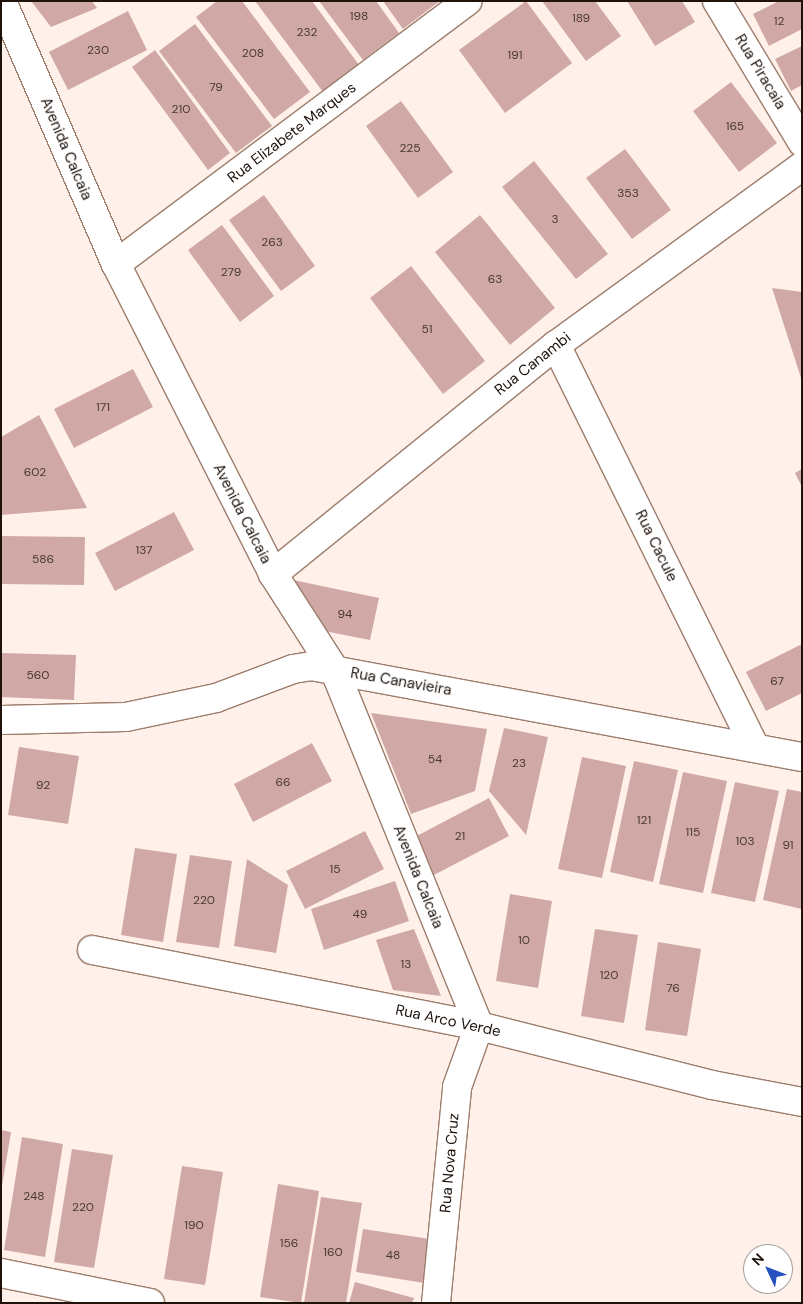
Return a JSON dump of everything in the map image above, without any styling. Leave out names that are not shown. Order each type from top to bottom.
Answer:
[{"type":"street","name":"Avenida Calcaia","points":[[2,1],[116,264],[272,574],[334,669],[479,1026]]},
{"type":"street","name":"Rua Elizabete Marques","points":[[116,264],[468,1]]},
{"type":"street","name":"Rua Piracaia","points":[[717,1],[802,142]]},
{"type":"street","name":"Rua Canambi","points":[[272,574],[556,344],[802,166]]},
{"type":"street","name":"Rua Cacule","points":[[556,344],[755,747]]},
{"type":"street","name":"Rua Canavieira","points":[[1,720],[126,717],[216,698],[293,669],[334,669],[802,757]]},
{"type":"street","name":"Rua Arco Verde","points":[[92,950],[479,1026],[712,1086],[802,1102]]},
{"type":"street","name":"Rua Nova Cruz","points":[[436,1303],[457,1087],[479,1026]]},
{"type":"street","points":[[1,1273],[112,1299],[150,1303]]},
{"type":"building","points":[[31,1],[92,1],[97,8],[51,27]]},
{"type":"building","points":[[217,1],[242,1],[310,92],[274,119],[196,17]]},
{"type":"building","points":[[255,1],[312,1],[359,65],[323,92]]},
{"type":"building","points":[[319,1],[376,1],[399,33],[363,60]]},
{"type":"building","points":[[383,1],[440,1],[403,29]]},
{"type":"building","points":[[526,1],[572,63],[505,113],[459,50]]},
{"type":"building","points":[[542,1],[595,1],[621,36],[586,61]]},
{"type":"building","points":[[627,1],[682,1],[695,22],[655,46]]},
{"type":"building","points":[[779,1],[802,1],[802,29],[769,46],[753,14]]},
{"type":"building","points":[[128,11],[147,50],[68,90],[49,52]]},
{"type":"building","points":[[195,24],[272,126],[236,153],[159,51]]},
{"type":"building","points":[[802,46],[802,85],[791,91],[775,59]]},
{"type":"building","points":[[155,50],[230,153],[208,170],[132,67]]},
{"type":"building","points":[[731,82],[777,143],[739,172],[693,111]]},
{"type":"building","points":[[401,101],[453,172],[418,198],[366,126]]},
{"type":"building","points":[[625,149],[671,210],[632,239],[586,178]]},
{"type":"building","points":[[534,161],[608,254],[576,279],[502,187]]},
{"type":"building","points":[[264,195],[315,266],[281,291],[229,220]]},
{"type":"building","points":[[480,215],[555,308],[510,345],[435,252]]},
{"type":"building","points":[[222,225],[274,296],[240,322],[188,250]]},
{"type":"building","points":[[411,266],[485,361],[443,394],[370,298]]},
{"type":"building","points":[[772,288],[802,292],[802,378],[801,378]]},
{"type":"building","points":[[133,369],[153,407],[74,448],[54,409]]},
{"type":"building","points":[[39,415],[87,508],[1,515],[1,437]]},
{"type":"building","points":[[802,469],[802,487],[795,473]]},
{"type":"building","points":[[174,512],[194,550],[115,591],[95,553]]},
{"type":"building","points":[[1,536],[85,537],[84,585],[1,584]]},
{"type":"building","points":[[293,580],[379,598],[370,640],[324,631]]},
{"type":"building","points":[[802,644],[802,693],[766,711],[746,672]]},
{"type":"building","points":[[1,653],[76,655],[74,700],[1,697]]},
{"type":"building","points":[[371,713],[487,729],[475,791],[411,814]]},
{"type":"building","points":[[504,728],[548,737],[526,835],[489,791]]},
{"type":"building","points":[[312,743],[332,781],[253,822],[234,784]]},
{"type":"building","points":[[19,747],[79,756],[68,824],[8,815]]},
{"type":"building","points":[[582,757],[626,766],[602,878],[558,869]]},
{"type":"building","points":[[634,761],[678,770],[653,882],[610,872]]},
{"type":"building","points":[[683,772],[727,781],[703,893],[659,884]]},
{"type":"building","points":[[735,782],[779,791],[755,902],[711,893]]},
{"type":"building","points":[[787,789],[802,792],[802,909],[763,900]]},
{"type":"building","points":[[489,798],[509,836],[430,877],[411,839]]},
{"type":"building","points":[[365,831],[384,869],[305,909],[286,871]]},
{"type":"building","points":[[135,848],[177,854],[163,942],[121,935]]},
{"type":"building","points":[[190,855],[232,861],[219,948],[176,942]]},
{"type":"building","points":[[247,859],[288,885],[276,953],[234,946]]},
{"type":"building","points":[[395,881],[409,921],[324,950],[311,909]]},
{"type":"building","points":[[510,894],[552,901],[538,988],[496,981]]},
{"type":"building","points":[[414,929],[441,996],[393,990],[376,940]]},
{"type":"building","points":[[595,929],[638,935],[624,1023],[581,1016]]},
{"type":"building","points":[[658,942],[701,949],[687,1036],[645,1030]]},
{"type":"building","points":[[1,1130],[11,1132],[2,1186],[1,1186]]},
{"type":"building","points":[[22,1137],[63,1144],[45,1257],[4,1250]]},
{"type":"building","points":[[72,1149],[113,1155],[94,1268],[54,1262]]},
{"type":"building","points":[[182,1166],[223,1172],[205,1285],[164,1279]]},
{"type":"building","points":[[278,1184],[319,1191],[301,1303],[260,1297]]},
{"type":"building","points":[[321,1197],[362,1203],[346,1303],[304,1303]]},
{"type":"building","points":[[363,1229],[430,1239],[424,1283],[356,1272]]},
{"type":"building","points":[[355,1282],[414,1298],[412,1303],[349,1303]]}]
